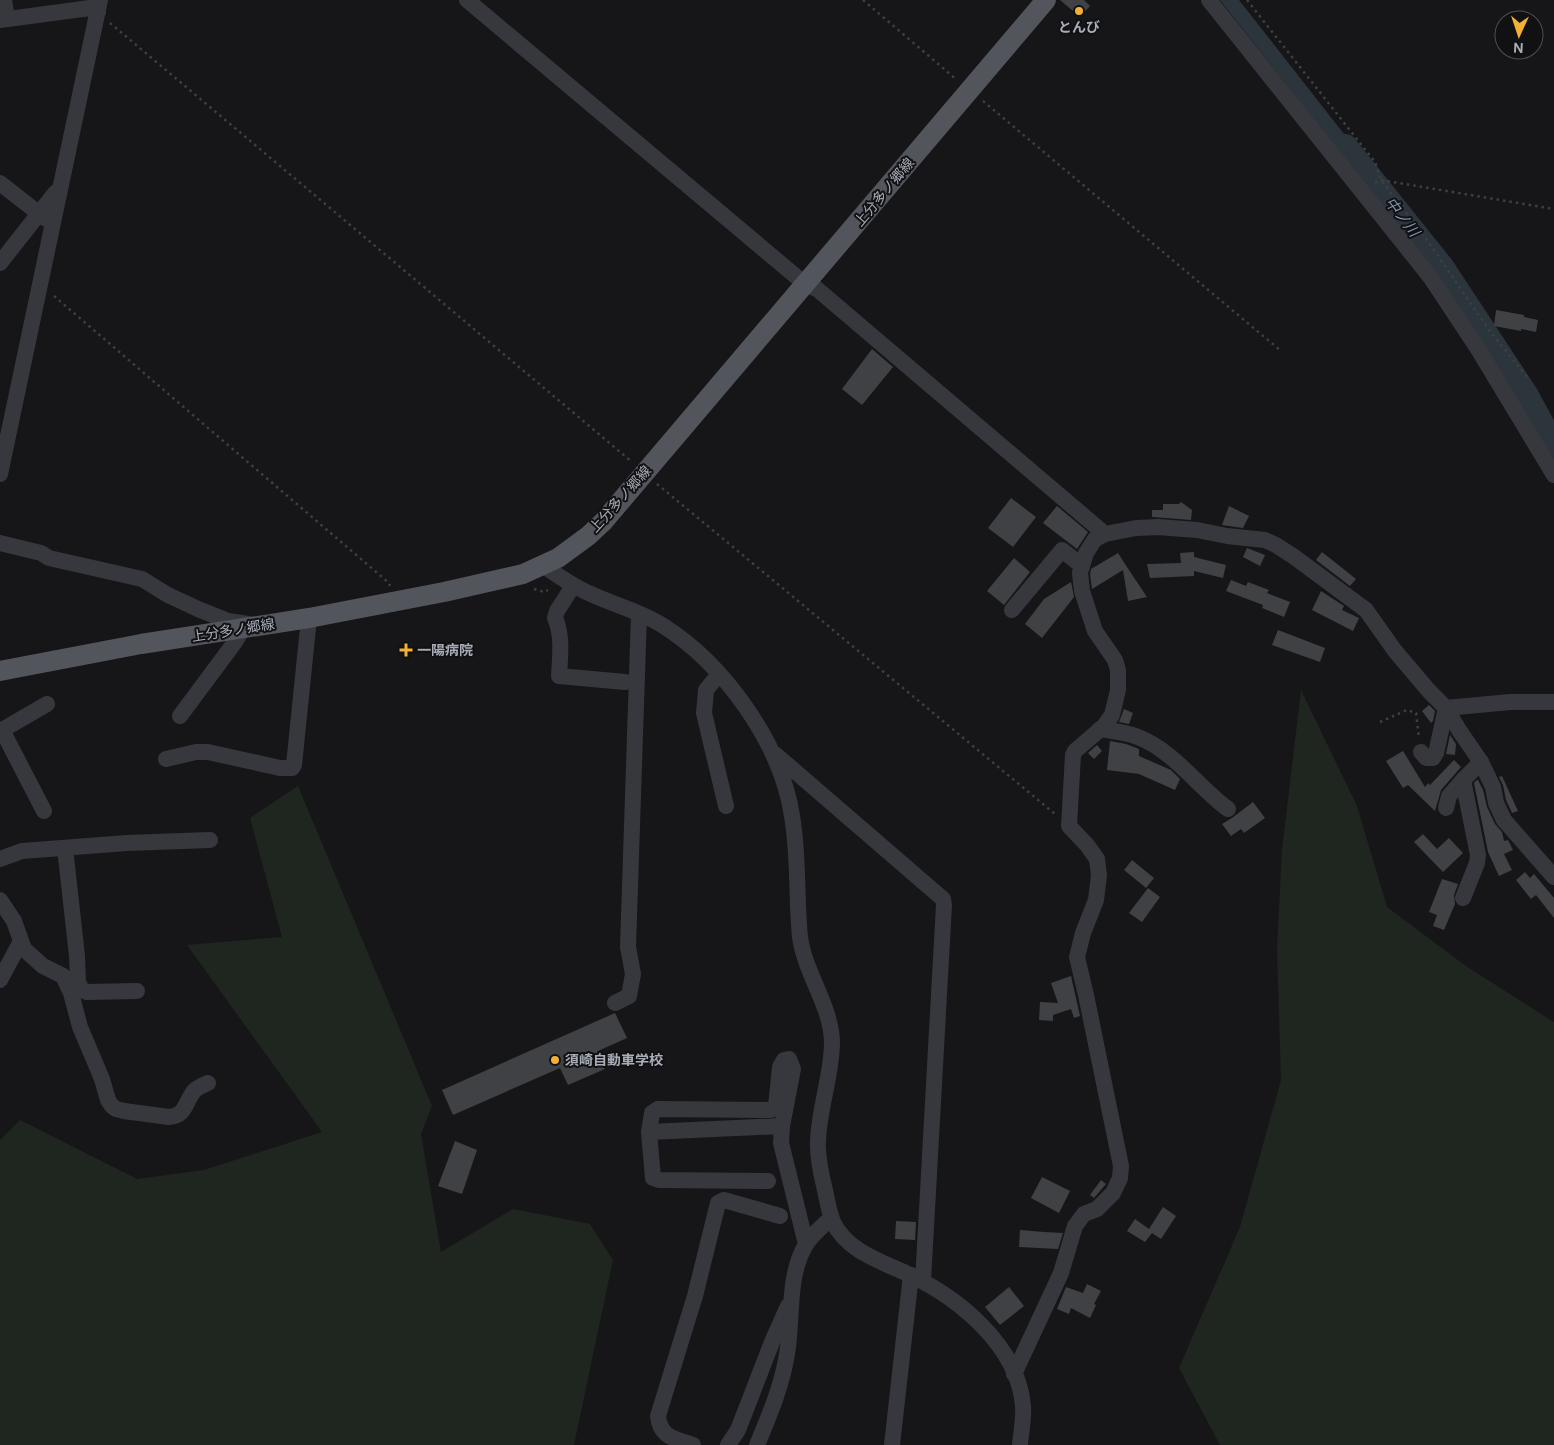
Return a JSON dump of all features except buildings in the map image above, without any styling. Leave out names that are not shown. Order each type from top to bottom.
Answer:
[{"type":"main road","name":"上分多ノ郷線","points":[[0,671],[243,626],[309,618],[523,574],[544,566],[574,547],[602,522],[644,474],[1046,0]]},
{"type":"street","points":[[0,474],[39,286],[46,219],[59,189],[99,6],[4,20],[4,0]]},
{"type":"street","points":[[467,0],[805,284],[817,289],[1104,534]]},
{"type":"street","points":[[1209,0],[1431,278],[1550,455],[1554,475]]},
{"type":"street","points":[[0,183],[46,219]]},
{"type":"street","points":[[0,263],[46,219]]},
{"type":"street","points":[[1014,1374],[1061,1273],[1075,1226],[1084,1214],[1097,1209],[1113,1193],[1120,1178],[1121,1166],[1077,957],[1097,893],[1099,875],[1097,859],[1069,826],[1073,756],[1075,751],[1100,729],[1112,715],[1118,690],[1118,670],[1115,660],[1095,631],[1082,591],[1080,573],[1086,553],[1095,540],[1104,534],[1136,528],[1158,527],[1197,530],[1250,538],[1276,545],[1366,610],[1395,651],[1446,708],[1458,730],[1481,762],[1493,787],[1496,803],[1504,820],[1554,877]]},
{"type":"street","points":[[0,543],[49,558],[142,579],[168,594],[243,626],[235,642],[180,716]]},
{"type":"street","points":[[1012,610],[1062,550],[1082,566]]},
{"type":"street","points":[[544,566],[573,586],[659,623],[676,634],[719,674],[746,708],[771,751],[784,782],[792,816],[802,946],[826,1011],[831,1034],[830,1057],[817,1142],[831,1218],[846,1241],[857,1250],[917,1278],[956,1303],[992,1338],[1005,1355],[1014,1374],[1022,1405],[1020,1445]]},
{"type":"street","points":[[573,586],[557,611],[555,618],[560,640],[559,676],[625,682]]},
{"type":"street","points":[[615,1003],[629,996],[633,974],[628,947],[639,614]]},
{"type":"street","points":[[166,760],[196,752],[208,752],[280,768],[292,768],[294,765],[309,618]]},
{"type":"street","points":[[719,674],[706,690],[704,713],[726,806]]},
{"type":"street","points":[[1446,708],[1510,702],[1554,702]]},
{"type":"street","points":[[44,811],[1,731],[47,704]]},
{"type":"street","points":[[1421,752],[1426,758],[1433,758],[1436,753],[1446,708]]},
{"type":"street","points":[[1100,729],[1122,732],[1156,746],[1169,755],[1228,809]]},
{"type":"street","points":[[771,751],[943,899],[944,915],[917,1278],[892,1445]]},
{"type":"street","points":[[1446,808],[1449,796],[1481,762]]},
{"type":"street","points":[[1462,780],[1478,855],[1477,863],[1463,898]]},
{"type":"street","points":[[0,859],[22,851],[210,840]]},
{"type":"street","points":[[65,848],[77,956],[73,985],[86,1043],[102,1079],[108,1100],[116,1109],[169,1117],[176,1116],[185,1108],[192,1093],[198,1087],[208,1084]]},
{"type":"street","points":[[0,900],[14,921],[24,950],[43,966],[63,976],[73,985],[87,992],[137,991]]},
{"type":"street","points":[[0,980],[21,941]]},
{"type":"street","points":[[768,1180],[660,1180],[653,1178],[649,1132],[652,1113],[658,1109],[771,1110],[776,1106],[780,1067],[784,1060],[789,1059],[793,1069],[782,1126],[781,1143],[806,1244]]},
{"type":"street","points":[[649,1132],[782,1126]]},
{"type":"street","points":[[693,1445],[670,1437],[663,1431],[659,1424],[658,1416],[695,1296],[718,1203],[724,1200],[780,1216]]},
{"type":"street","points":[[757,1445],[774,1403],[788,1354],[792,1297],[799,1258],[806,1244],[831,1218]]},
{"type":"street","points":[[728,1445],[738,1430],[772,1342],[792,1297]]},
{"type":"path","points":[[863,0],[1281,351]]},
{"type":"path","points":[[1247,0],[1375,162],[1381,180],[1425,237],[1489,330],[1527,377]]},
{"type":"path","points":[[99,6],[644,474],[1069,826]]},
{"type":"path","points":[[1376,181],[1381,180],[1554,209]]},
{"type":"path","points":[[39,286],[55,297],[389,583],[397,601]]},
{"type":"path","points":[[1380,722],[1407,710],[1416,713],[1421,752]]},
{"type":"shaded area","points":[[1220,0],[1239,0],[1373,171],[1361,179]]},
{"type":"shaded area","points":[[1301,690],[1357,806],[1387,907],[1466,966],[1554,1022],[1554,1445],[1220,1445],[1179,1368],[1240,1227],[1281,1080],[1277,949],[1282,850]]},
{"type":"shaded area","points":[[298,786],[432,1106],[421,1134],[441,1252],[513,1209],[590,1224],[613,1260],[574,1445],[0,1445],[0,1140],[20,1120],[137,1179],[204,1170],[322,1132],[187,945],[282,937],[250,818]]},
{"type":"waterway","name":"中ノ川","points":[[1345,147],[1441,267],[1526,396],[1554,448]]},
{"type":"place","name":"とんび","points":[[1079,11]]},
{"type":"place","name":"一陽病院","points":[[406,650]]},
{"type":"place","name":"須崎自動車学校","points":[[555,1060]]}]
